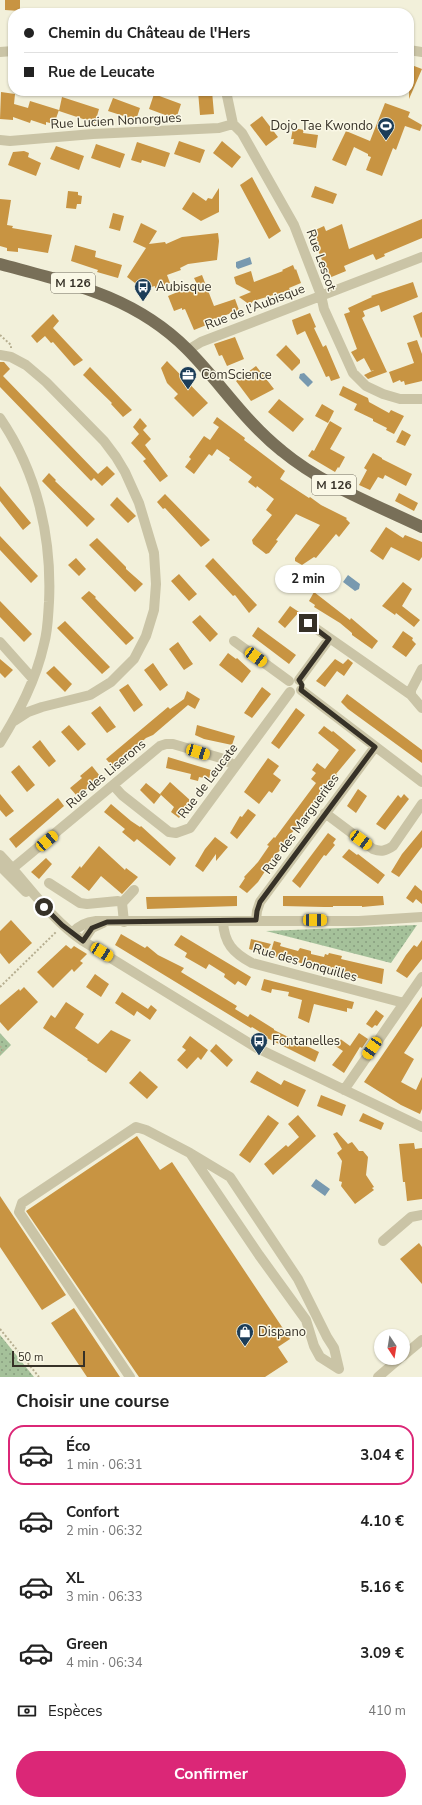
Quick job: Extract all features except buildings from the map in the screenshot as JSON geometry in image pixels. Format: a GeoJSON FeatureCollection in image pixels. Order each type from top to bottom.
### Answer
{"type":"FeatureCollection","features":[{"type":"Feature","properties":{"kind":"main road","name":"M 126"},"geometry":{"type":"LineString","coordinates":[[0,264],[83,286],[116,300],[164,329],[188,350],[260,433],[292,459],[315,476],[422,527]]}},
{"type":"Feature","properties":{"kind":"street","name":"Rue Lescot"},"geometry":{"type":"LineString","coordinates":[[227,96],[233,124],[242,133],[291,220],[321,295],[324,309],[347,361],[358,379],[373,390],[392,398],[410,400],[422,398]]}},
{"type":"Feature","properties":{"kind":"street","name":"Rue Lucien Nonorgues"},"geometry":{"type":"LineString","coordinates":[[0,140],[10,142],[93,134],[219,128],[233,124]]}},
{"type":"Feature","properties":{"kind":"street","name":"Rue de l'Aubisque"},"geometry":{"type":"LineString","coordinates":[[188,350],[202,342],[422,257]]}},
{"type":"Feature","properties":{"kind":"street"},"geometry":{"type":"LineString","coordinates":[[0,355],[11,357],[26,366],[46,382],[104,441],[116,457],[126,472],[139,503],[154,553],[156,584],[154,610],[146,636],[134,659],[111,682],[90,695],[42,707],[28,712],[14,720]]}},
{"type":"Feature","properties":{"kind":"street"},"geometry":{"type":"LineString","coordinates":[[0,418],[24,462],[37,497],[47,538],[50,561],[48,619],[45,643],[29,692],[0,743]]}},
{"type":"Feature","properties":{"kind":"street"},"geometry":{"type":"LineString","coordinates":[[308,623],[398,688],[411,695],[422,708]]}},
{"type":"Feature","properties":{"kind":"street"},"geometry":{"type":"LineString","coordinates":[[296,684],[329,639]]}},
{"type":"Feature","properties":{"kind":"street"},"geometry":{"type":"LineString","coordinates":[[234,641],[296,684],[375,747],[422,782]]}},
{"type":"Feature","properties":{"kind":"street"},"geometry":{"type":"LineString","coordinates":[[0,642],[33,679]]}},
{"type":"Feature","properties":{"kind":"street"},"geometry":{"type":"LineString","coordinates":[[411,695],[411,690],[422,669]]}},
{"type":"Feature","properties":{"kind":"street","name":"Rue de Leucate"},"geometry":{"type":"LineString","coordinates":[[113,785],[122,795],[169,832],[176,833],[190,828],[290,692],[287,687],[296,684]]}},
{"type":"Feature","properties":{"kind":"street"},"geometry":{"type":"LineString","coordinates":[[29,692],[35,704],[42,707]]}},
{"type":"Feature","properties":{"kind":"street","name":"Rue des Liserons"},"geometry":{"type":"LineString","coordinates":[[7,869],[160,746],[173,744],[224,759],[235,766]]}},
{"type":"Feature","properties":{"kind":"street","name":"Rue des Marguerites"},"geometry":{"type":"LineString","coordinates":[[256,920],[260,902],[375,747]]}},
{"type":"Feature","properties":{"kind":"street"},"geometry":{"type":"LineString","coordinates":[[325,813],[373,849],[380,852],[388,850],[393,846],[422,804]]}},
{"type":"Feature","properties":{"kind":"street"},"geometry":{"type":"LineString","coordinates":[[0,855],[7,869],[44,907],[83,941],[257,1048],[422,1127]]}},
{"type":"Feature","properties":{"kind":"street"},"geometry":{"type":"LineString","coordinates":[[49,883],[80,903],[87,904],[118,901],[122,903]]}},
{"type":"Feature","properties":{"kind":"street"},"geometry":{"type":"LineString","coordinates":[[124,922],[122,903],[134,890]]}},
{"type":"Feature","properties":{"kind":"street"},"geometry":{"type":"LineString","coordinates":[[72,933],[79,926],[87,922],[96,921],[359,921],[422,917]]}},
{"type":"Feature","properties":{"kind":"street","name":"Rue des Jonquilles"},"geometry":{"type":"LineString","coordinates":[[223,921],[224,935],[232,949],[241,958],[252,963],[404,1003]]}},
{"type":"Feature","properties":{"kind":"street"},"geometry":{"type":"LineString","coordinates":[[83,941],[92,928],[107,922]]}},
{"type":"Feature","properties":{"kind":"street"},"geometry":{"type":"LineString","coordinates":[[344,1090],[422,977]]}},
{"type":"Feature","properties":{"kind":"street"},"geometry":{"type":"LineString","coordinates":[[130,1377],[19,1212],[22,1203],[136,1127],[146,1130],[190,1153],[230,1177],[298,1279],[327,1338],[334,1348],[342,1373]]}},
{"type":"Feature","properties":{"kind":"street"},"geometry":{"type":"LineString","coordinates":[[190,1153],[259,1255],[306,1320],[314,1346],[320,1357],[342,1373]]}},
{"type":"Feature","properties":{"kind":"street"},"geometry":{"type":"LineString","coordinates":[[383,1241],[411,1217],[422,1215]]}},
{"type":"Feature","properties":{"kind":"street"},"geometry":{"type":"LineString","coordinates":[[410,1350],[422,1340]]}},
{"type":"Feature","properties":{"kind":"street"},"geometry":{"type":"LineString","coordinates":[[378,1377],[392,1365]]}},
{"type":"Feature","properties":{"kind":"path"},"geometry":{"type":"LineString","coordinates":[[0,335],[11,345]]}},
{"type":"Feature","properties":{"kind":"path"},"geometry":{"type":"LineString","coordinates":[[0,987],[54,935],[58,929]]}},
{"type":"Feature","properties":{"kind":"path"},"geometry":{"type":"LineString","coordinates":[[0,1046],[3,1050],[0,1053]]}},
{"type":"Feature","properties":{"kind":"path"},"geometry":{"type":"LineString","coordinates":[[0,1329],[39,1377]]}},
{"type":"Feature","properties":{"kind":"green space"},"geometry":{"type":"Polygon","coordinates":[[[417,925],[391,963],[266,931],[417,925]]]}},
{"type":"Feature","properties":{"kind":"green space"},"geometry":{"type":"Polygon","coordinates":[[[0,1033],[11,1045],[0,1056],[0,1033]]]}},
{"type":"Feature","properties":{"kind":"green space"},"geometry":{"type":"Polygon","coordinates":[[[0,1335],[34,1377],[0,1377],[0,1335]]]}},
{"type":"Feature","properties":{"kind":"water"},"geometry":{"type":"Polygon","coordinates":[[[250,257],[252,264],[238,269],[236,267],[236,262],[250,257]]]}},
{"type":"Feature","properties":{"kind":"water"},"geometry":{"type":"Polygon","coordinates":[[[304,373],[313,382],[308,387],[299,378],[300,374],[304,373]]]}},
{"type":"Feature","properties":{"kind":"water"},"geometry":{"type":"Polygon","coordinates":[[[292,565],[298,572],[287,581],[282,575],[292,565]]]}},
{"type":"Feature","properties":{"kind":"water"},"geometry":{"type":"Polygon","coordinates":[[[348,575],[360,584],[359,589],[355,591],[343,582],[348,575]]]}},
{"type":"Feature","properties":{"kind":"water"},"geometry":{"type":"Polygon","coordinates":[[[316,1179],[330,1189],[325,1196],[311,1186],[316,1179]]]}},
{"type":"Feature","properties":{"kind":"place","name":"Dojo Tae Kwondo"},"geometry":{"type":"Point","coordinates":[386,141]}},
{"type":"Feature","properties":{"kind":"place","name":"Aubisque"},"geometry":{"type":"Point","coordinates":[143,302]}},
{"type":"Feature","properties":{"kind":"place","name":"ComScience"},"geometry":{"type":"Point","coordinates":[188,390]}},
{"type":"Feature","properties":{"kind":"place","name":"Fontanelles"},"geometry":{"type":"Point","coordinates":[259,1056]}},
{"type":"Feature","properties":{"kind":"place","name":"Dispano"},"geometry":{"type":"Point","coordinates":[245,1347]}},
{"type":"Feature","properties":{"kind":"route"},"geometry":{"type":"LineString","coordinates":[[44,907],[62,925],[83,941],[92,928],[107,922],[256,920],[260,902],[375,747],[301,690],[302,685],[299,680],[329,639],[308,623]]}}]}
